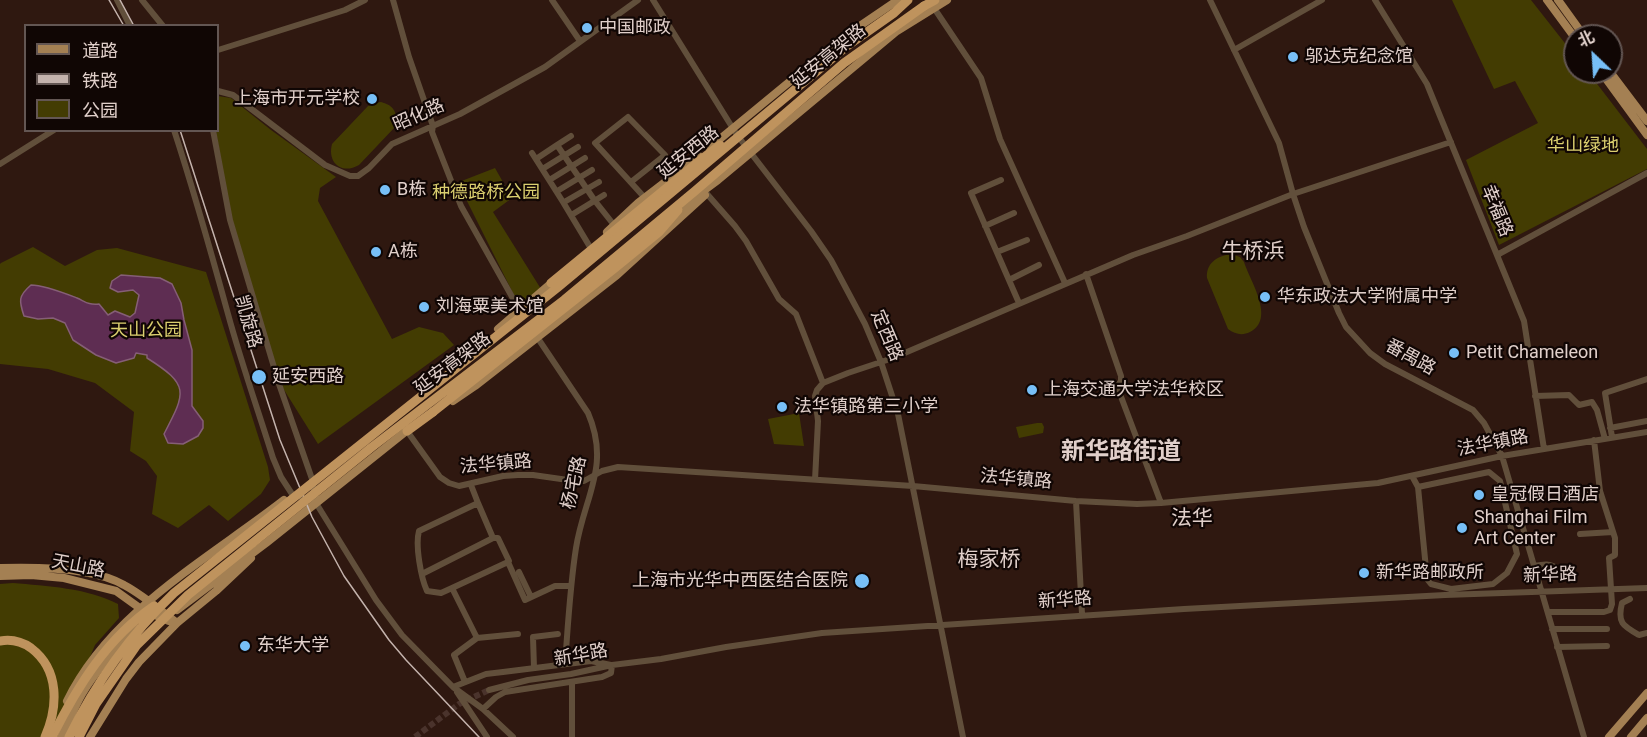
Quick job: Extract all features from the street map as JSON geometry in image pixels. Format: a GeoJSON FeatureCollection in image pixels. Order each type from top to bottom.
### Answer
{"type":"FeatureCollection","features":[{"type":"Feature","properties":{"kind":"highway","name":"延安高架路"},"geometry":{"type":"LineString","coordinates":[[69,737],[83,710],[120,654],[154,612],[174,593],[557,288],[847,46],[911,0]]}},
{"type":"Feature","properties":{"kind":"highway","name":"延安高架路"},"geometry":{"type":"LineString","coordinates":[[81,732],[96,704],[137,645],[188,595],[372,447],[564,300],[844,63],[934,4]]}},
{"type":"Feature","properties":{"kind":"highway"},"geometry":{"type":"LineString","coordinates":[[551,283],[617,225],[742,128],[776,107]]}},
{"type":"Feature","properties":{"kind":"highway"},"geometry":{"type":"LineString","coordinates":[[407,431],[659,232],[695,191]]}},
{"type":"Feature","properties":{"kind":"highway"},"geometry":{"type":"LineString","coordinates":[[49,737],[107,648],[139,616],[174,593]]}},
{"type":"Feature","properties":{"kind":"highway"},"geometry":{"type":"LineString","coordinates":[[0,641],[17,641],[26,644],[47,665],[52,676],[55,694],[49,737]]}},
{"type":"Feature","properties":{"kind":"main road"},"geometry":{"type":"LineString","coordinates":[[551,283],[645,198],[735,132],[845,36],[898,0]]}},
{"type":"Feature","properties":{"kind":"main road","name":"延安西路"},"geometry":{"type":"LineString","coordinates":[[49,737],[85,668],[115,632],[149,602],[370,435],[735,132],[911,0]]}},
{"type":"Feature","properties":{"kind":"main road","name":"延安西路"},"geometry":{"type":"LineString","coordinates":[[81,732],[109,681],[127,656],[167,618],[407,431],[530,326],[605,265],[718,180],[897,31],[934,4],[947,0]]}},
{"type":"Feature","properties":{"kind":"main road"},"geometry":{"type":"LineString","coordinates":[[1547,0],[1565,24]]}},
{"type":"Feature","properties":{"kind":"main road"},"geometry":{"type":"LineString","coordinates":[[1558,0],[1575,24]]}},
{"type":"Feature","properties":{"kind":"main road"},"geometry":{"type":"LineString","coordinates":[[807,67],[835,58]]}},
{"type":"Feature","properties":{"kind":"main road"},"geometry":{"type":"LineString","coordinates":[[1610,84],[1647,135]]}},
{"type":"Feature","properties":{"kind":"main road"},"geometry":{"type":"LineString","coordinates":[[1619,84],[1647,121]]}},
{"type":"Feature","properties":{"kind":"main road","name":"延安西路"},"geometry":{"type":"LineString","coordinates":[[407,431],[475,386],[617,275],[707,194],[718,180]]}},
{"type":"Feature","properties":{"kind":"main road"},"geometry":{"type":"LineString","coordinates":[[370,435],[382,451]]}},
{"type":"Feature","properties":{"kind":"main road","name":"延安西路"},"geometry":{"type":"LineString","coordinates":[[61,737],[82,695],[97,672],[122,642],[154,611],[248,533],[265,515]]}},
{"type":"Feature","properties":{"kind":"main road","name":"延安西路"},"geometry":{"type":"LineString","coordinates":[[90,737],[139,662],[177,623],[237,572],[266,543]]}},
{"type":"Feature","properties":{"kind":"main road"},"geometry":{"type":"LineString","coordinates":[[0,568],[38,567],[95,574],[122,583],[149,602],[154,611]]}},
{"type":"Feature","properties":{"kind":"main road","name":"天山路"},"geometry":{"type":"LineString","coordinates":[[0,576],[31,575],[72,580],[116,591],[141,609],[154,611],[177,623]]}},
{"type":"Feature","properties":{"kind":"main road"},"geometry":{"type":"LineString","coordinates":[[1609,737],[1647,693]]}},
{"type":"Feature","properties":{"kind":"main road","name":"延安西路"},"geometry":{"type":"LineString","coordinates":[[63,709],[82,695]]}},
{"type":"Feature","properties":{"kind":"main road"},"geometry":{"type":"LineString","coordinates":[[81,732],[104,715]]}},
{"type":"Feature","properties":{"kind":"main road"},"geometry":{"type":"LineString","coordinates":[[1631,737],[1647,718]]}},
{"type":"Feature","properties":{"kind":"street"},"geometry":{"type":"LineString","coordinates":[[117,0],[129,24]]}},
{"type":"Feature","properties":{"kind":"street"},"geometry":{"type":"LineString","coordinates":[[142,0],[161,24]]}},
{"type":"Feature","properties":{"kind":"street"},"geometry":{"type":"LineString","coordinates":[[219,50],[345,10],[365,0]]}},
{"type":"Feature","properties":{"kind":"street"},"geometry":{"type":"LineString","coordinates":[[393,0],[409,57],[433,126],[432,132],[461,206],[520,311]]}},
{"type":"Feature","properties":{"kind":"street"},"geometry":{"type":"LineString","coordinates":[[552,0],[580,41]]}},
{"type":"Feature","properties":{"kind":"street","name":"昭化路"},"geometry":{"type":"LineString","coordinates":[[219,91],[233,95],[325,165],[350,176],[358,176],[392,144],[460,114],[545,67],[638,0]]}},
{"type":"Feature","properties":{"kind":"street","name":"定西路"},"geometry":{"type":"LineString","coordinates":[[653,0],[735,132],[831,260],[852,297],[882,362],[898,414],[963,737]]}},
{"type":"Feature","properties":{"kind":"street","name":"番禺路"},"geometry":{"type":"LineString","coordinates":[[1210,0],[1279,143],[1293,194],[1313,249],[1347,327],[1370,353],[1385,364],[1473,410],[1484,423],[1502,456],[1584,737]]}},
{"type":"Feature","properties":{"kind":"street"},"geometry":{"type":"LineString","coordinates":[[1234,50],[1322,0]]}},
{"type":"Feature","properties":{"kind":"street","name":"幸福路"},"geometry":{"type":"LineString","coordinates":[[1375,0],[1427,84],[1524,321],[1544,448]]}},
{"type":"Feature","properties":{"kind":"street"},"geometry":{"type":"LineString","coordinates":[[934,4],[981,78],[1000,139],[1065,283]]}},
{"type":"Feature","properties":{"kind":"street"},"geometry":{"type":"LineString","coordinates":[[631,182],[665,155],[630,116],[595,143],[645,198]]}},
{"type":"Feature","properties":{"kind":"street"},"geometry":{"type":"LineString","coordinates":[[0,164],[51,132]]}},
{"type":"Feature","properties":{"kind":"street","name":"凯旋路"},"geometry":{"type":"LineString","coordinates":[[175,132],[273,458],[292,494]]}},
{"type":"Feature","properties":{"kind":"street","name":"凯旋路"},"geometry":{"type":"LineString","coordinates":[[213,132],[230,220],[279,384],[312,479],[316,503],[376,600],[402,635],[453,687],[483,709],[513,737]]}},
{"type":"Feature","properties":{"kind":"street"},"geometry":{"type":"LineString","coordinates":[[572,136],[535,155],[590,248]]}},
{"type":"Feature","properties":{"kind":"street"},"geometry":{"type":"LineString","coordinates":[[815,480],[818,421],[815,396],[824,383],[882,362],[1086,274],[1293,194],[1451,142]]}},
{"type":"Feature","properties":{"kind":"street"},"geometry":{"type":"LineString","coordinates":[[557,145],[595,200],[617,225]]}},
{"type":"Feature","properties":{"kind":"street"},"geometry":{"type":"LineString","coordinates":[[544,168],[578,147]]}},
{"type":"Feature","properties":{"kind":"street"},"geometry":{"type":"LineString","coordinates":[[551,179],[585,158]]}},
{"type":"Feature","properties":{"kind":"street"},"geometry":{"type":"LineString","coordinates":[[560,190],[592,170]]}},
{"type":"Feature","properties":{"kind":"street"},"geometry":{"type":"LineString","coordinates":[[1497,255],[1647,172]]}},
{"type":"Feature","properties":{"kind":"street"},"geometry":{"type":"LineString","coordinates":[[1001,180],[971,194],[1019,303]]}},
{"type":"Feature","properties":{"kind":"street"},"geometry":{"type":"LineString","coordinates":[[566,201],[599,182]]}},
{"type":"Feature","properties":{"kind":"street"},"geometry":{"type":"LineString","coordinates":[[707,194],[741,234],[779,298],[796,314],[824,383]]}},
{"type":"Feature","properties":{"kind":"street"},"geometry":{"type":"LineString","coordinates":[[573,214],[604,195]]}},
{"type":"Feature","properties":{"kind":"street"},"geometry":{"type":"LineString","coordinates":[[985,225],[1014,213]]}},
{"type":"Feature","properties":{"kind":"street"},"geometry":{"type":"LineString","coordinates":[[997,252],[1027,240]]}},
{"type":"Feature","properties":{"kind":"street"},"geometry":{"type":"LineString","coordinates":[[1009,280],[1039,265]]}},
{"type":"Feature","properties":{"kind":"street"},"geometry":{"type":"LineString","coordinates":[[1086,274],[1121,376],[1121,381],[1117,386],[1161,503]]}},
{"type":"Feature","properties":{"kind":"street","name":"杨宅路"},"geometry":{"type":"LineString","coordinates":[[530,326],[588,413],[598,445],[596,474],[580,528],[571,586],[565,664]]}},
{"type":"Feature","properties":{"kind":"street"},"geometry":{"type":"LineString","coordinates":[[1608,438],[1610,428],[1605,393],[1647,379]]}},
{"type":"Feature","properties":{"kind":"street"},"geometry":{"type":"LineString","coordinates":[[1535,396],[1569,395],[1580,405],[1592,402],[1608,438]]}},
{"type":"Feature","properties":{"kind":"street"},"geometry":{"type":"LineString","coordinates":[[1610,428],[1643,422],[1644,432]]}},
{"type":"Feature","properties":{"kind":"street","name":"法华镇路"},"geometry":{"type":"LineString","coordinates":[[407,431],[440,477],[459,486],[518,475],[584,481],[609,468],[618,467],[913,486],[1077,501],[1137,504],[1378,483],[1502,456],[1644,432]]}},
{"type":"Feature","properties":{"kind":"street"},"geometry":{"type":"LineString","coordinates":[[1548,612],[1604,612],[1610,610],[1612,604],[1609,558],[1616,555],[1613,532],[1601,494],[1594,440]]}},
{"type":"Feature","properties":{"kind":"street"},"geometry":{"type":"LineString","coordinates":[[1470,463],[1473,476]]}},
{"type":"Feature","properties":{"kind":"street"},"geometry":{"type":"LineString","coordinates":[[1412,476],[1418,487],[1427,579],[1431,585],[1452,592],[1493,584],[1507,573],[1516,554],[1500,481],[1489,472],[1418,487]]}},
{"type":"Feature","properties":{"kind":"street"},"geometry":{"type":"LineString","coordinates":[[471,485],[494,538],[498,538],[510,561],[508,562],[525,600],[555,586],[571,586]]}},
{"type":"Feature","properties":{"kind":"street"},"geometry":{"type":"LineString","coordinates":[[1502,490],[1511,488]]}},
{"type":"Feature","properties":{"kind":"street"},"geometry":{"type":"LineString","coordinates":[[292,494],[316,503]]}},
{"type":"Feature","properties":{"kind":"street"},"geometry":{"type":"LineString","coordinates":[[1570,496],[1601,494]]}},
{"type":"Feature","properties":{"kind":"street"},"geometry":{"type":"LineString","coordinates":[[1077,501],[1082,614]]}},
{"type":"Feature","properties":{"kind":"street"},"geometry":{"type":"LineString","coordinates":[[478,503],[419,531],[422,581],[427,591],[441,593],[508,562]]}},
{"type":"Feature","properties":{"kind":"street"},"geometry":{"type":"LineString","coordinates":[[1510,520],[1520,518]]}},
{"type":"Feature","properties":{"kind":"street"},"geometry":{"type":"LineString","coordinates":[[1580,534],[1613,532]]}},
{"type":"Feature","properties":{"kind":"street"},"geometry":{"type":"LineString","coordinates":[[422,574],[494,538]]}},
{"type":"Feature","properties":{"kind":"street"},"geometry":{"type":"LineString","coordinates":[[1516,555],[1530,553]]}},
{"type":"Feature","properties":{"kind":"street"},"geometry":{"type":"LineString","coordinates":[[1534,566],[1553,565],[1558,569]]}},
{"type":"Feature","properties":{"kind":"street"},"geometry":{"type":"LineString","coordinates":[[519,572],[531,597]]}},
{"type":"Feature","properties":{"kind":"street"},"geometry":{"type":"LineString","coordinates":[[452,588],[477,638]]}},
{"type":"Feature","properties":{"kind":"street"},"geometry":{"type":"LineString","coordinates":[[1630,588],[1630,602],[1622,603],[1619,614],[1625,628],[1639,635],[1647,633]]}},
{"type":"Feature","properties":{"kind":"street","name":"新华路"},"geometry":{"type":"LineString","coordinates":[[489,690],[528,680],[612,665],[661,660],[726,647],[822,633],[1082,614],[1452,592],[1647,588]]}},
{"type":"Feature","properties":{"kind":"street"},"geometry":{"type":"LineString","coordinates":[[1552,629],[1607,628]]}},
{"type":"Feature","properties":{"kind":"street"},"geometry":{"type":"LineString","coordinates":[[465,682],[454,655],[477,638],[518,634]]}},
{"type":"Feature","properties":{"kind":"street"},"geometry":{"type":"LineString","coordinates":[[534,668],[533,637],[558,634]]}},
{"type":"Feature","properties":{"kind":"street"},"geometry":{"type":"LineString","coordinates":[[1557,647],[1607,645]]}},
{"type":"Feature","properties":{"kind":"street"},"geometry":{"type":"LineString","coordinates":[[483,709],[496,697],[506,692],[572,683],[608,675],[611,673],[612,665],[596,661],[486,674],[453,687],[487,737]]}},
{"type":"Feature","properties":{"kind":"street"},"geometry":{"type":"LineString","coordinates":[[572,683],[572,737]]}},
{"type":"Feature","properties":{"kind":"green space","name":"华山绿地"},"geometry":{"type":"Polygon","coordinates":[[[1452,0],[1531,0],[1563,41],[1563,84],[1597,84],[1647,149],[1647,169],[1499,245],[1466,160],[1538,123],[1515,81],[1494,89],[1452,0]]]}},
{"type":"Feature","properties":{"kind":"green space"},"geometry":{"type":"Polygon","coordinates":[[[219,96],[231,98],[336,177],[320,188],[318,201],[392,339],[419,327],[443,333],[454,345],[318,444],[281,385],[231,220],[216,132],[219,132],[219,96]]]}},
{"type":"Feature","properties":{"kind":"green space"},"geometry":{"type":"Polygon","coordinates":[[[381,102],[389,105],[394,111],[395,127],[359,165],[347,169],[337,165],[332,157],[332,144],[368,106],[381,102]]]}},
{"type":"Feature","properties":{"kind":"green space","name":"种德路桥公园"},"geometry":{"type":"Polygon","coordinates":[[[495,168],[512,198],[493,212],[541,289],[520,307],[459,182],[495,168]]]}},
{"type":"Feature","properties":{"kind":"green space","name":"天山公园"},"geometry":{"type":"Polygon","coordinates":[[[33,247],[65,266],[97,250],[117,248],[206,272],[268,467],[270,480],[261,494],[228,521],[209,505],[178,528],[152,514],[157,476],[146,461],[130,451],[134,412],[95,383],[48,369],[0,364],[0,264],[33,247]]]}},
{"type":"Feature","properties":{"kind":"green space"},"geometry":{"type":"Polygon","coordinates":[[[1231,254],[1240,257],[1244,262],[1261,309],[1261,318],[1257,326],[1244,334],[1228,329],[1207,278],[1208,268],[1213,261],[1231,254]]]}},
{"type":"Feature","properties":{"kind":"green space"},"geometry":{"type":"Polygon","coordinates":[[[799,413],[804,446],[774,444],[768,419],[799,413]]]}},
{"type":"Feature","properties":{"kind":"green space"},"geometry":{"type":"Polygon","coordinates":[[[1042,423],[1043,433],[1019,438],[1016,427],[1042,423]]]}},
{"type":"Feature","properties":{"kind":"green space"},"geometry":{"type":"Polygon","coordinates":[[[13,583],[80,591],[118,604],[119,618],[95,645],[66,715],[49,737],[0,737],[0,584],[13,583]]]}},
{"type":"Feature","properties":{"kind":"shaded area"},"geometry":{"type":"Polygon","coordinates":[[[121,275],[160,278],[172,284],[181,303],[192,350],[192,406],[203,421],[203,428],[198,436],[183,444],[168,443],[164,434],[177,408],[180,390],[171,375],[147,358],[147,355],[136,353],[134,358],[116,363],[96,355],[73,340],[65,323],[53,318],[38,319],[24,316],[21,299],[31,285],[42,286],[90,304],[99,304],[108,315],[115,311],[130,317],[135,313],[139,295],[133,290],[118,292],[110,288],[112,281],[121,275]]]}},
{"type":"Feature","properties":{"kind":"tunnel"},"geometry":{"type":"LineString","coordinates":[[415,737],[459,704],[489,690]]}},
{"type":"Feature","properties":{"kind":"railway"},"geometry":{"type":"LineString","coordinates":[[109,0],[123,24]]}},
{"type":"Feature","properties":{"kind":"railway"},"geometry":{"type":"LineString","coordinates":[[120,0],[133,24]]}},
{"type":"Feature","properties":{"kind":"railway"},"geometry":{"type":"LineString","coordinates":[[181,132],[280,440],[312,517],[344,576],[389,640],[479,737]]}},
{"type":"Feature","properties":{"kind":"place","name":"中国邮政"},"geometry":{"type":"Point","coordinates":[587,28]}},
{"type":"Feature","properties":{"kind":"place","name":"邬达克纪念馆"},"geometry":{"type":"Point","coordinates":[1293,57]}},
{"type":"Feature","properties":{"kind":"place","name":"上海市开元学校"},"geometry":{"type":"Point","coordinates":[372,99]}},
{"type":"Feature","properties":{"kind":"place","name":"B栋"},"geometry":{"type":"Point","coordinates":[385,190]}},
{"type":"Feature","properties":{"kind":"place","name":"A栋"},"geometry":{"type":"Point","coordinates":[376,252]}},
{"type":"Feature","properties":{"kind":"place","name":"华东政法大学附属中学"},"geometry":{"type":"Point","coordinates":[1265,297]}},
{"type":"Feature","properties":{"kind":"place","name":"刘海粟美术馆"},"geometry":{"type":"Point","coordinates":[424,307]}},
{"type":"Feature","properties":{"kind":"place","name":"Petit Chameleon"},"geometry":{"type":"Point","coordinates":[1454,353]}},
{"type":"Feature","properties":{"kind":"place","name":"延安西路"},"geometry":{"type":"Point","coordinates":[259,377]}},
{"type":"Feature","properties":{"kind":"place","name":"上海交通大学法华校区"},"geometry":{"type":"Point","coordinates":[1032,390]}},
{"type":"Feature","properties":{"kind":"place","name":"法华镇路第三小学"},"geometry":{"type":"Point","coordinates":[782,407]}},
{"type":"Feature","properties":{"kind":"place","name":"皇冠假日酒店"},"geometry":{"type":"Point","coordinates":[1479,495]}},
{"type":"Feature","properties":{"kind":"place","name":"Shanghai Film Art Center"},"geometry":{"type":"Point","coordinates":[1462,528]}},
{"type":"Feature","properties":{"kind":"place","name":"新华路邮政所"},"geometry":{"type":"Point","coordinates":[1364,573]}},
{"type":"Feature","properties":{"kind":"place","name":"上海市光华中西医结合医院"},"geometry":{"type":"Point","coordinates":[862,581]}},
{"type":"Feature","properties":{"kind":"place","name":"东华大学"},"geometry":{"type":"Point","coordinates":[245,646]}},
{"type":"Feature","properties":{"kind":"district","name":"牛桥浜"},"geometry":{"type":"Point","coordinates":[1253,253]}},
{"type":"Feature","properties":{"kind":"district","name":"新华路街道"},"geometry":{"type":"Point","coordinates":[1121,453]}},
{"type":"Feature","properties":{"kind":"district","name":"法华"},"geometry":{"type":"Point","coordinates":[1192,520]}},
{"type":"Feature","properties":{"kind":"district","name":"梅家桥"},"geometry":{"type":"Point","coordinates":[989,561]}}]}
